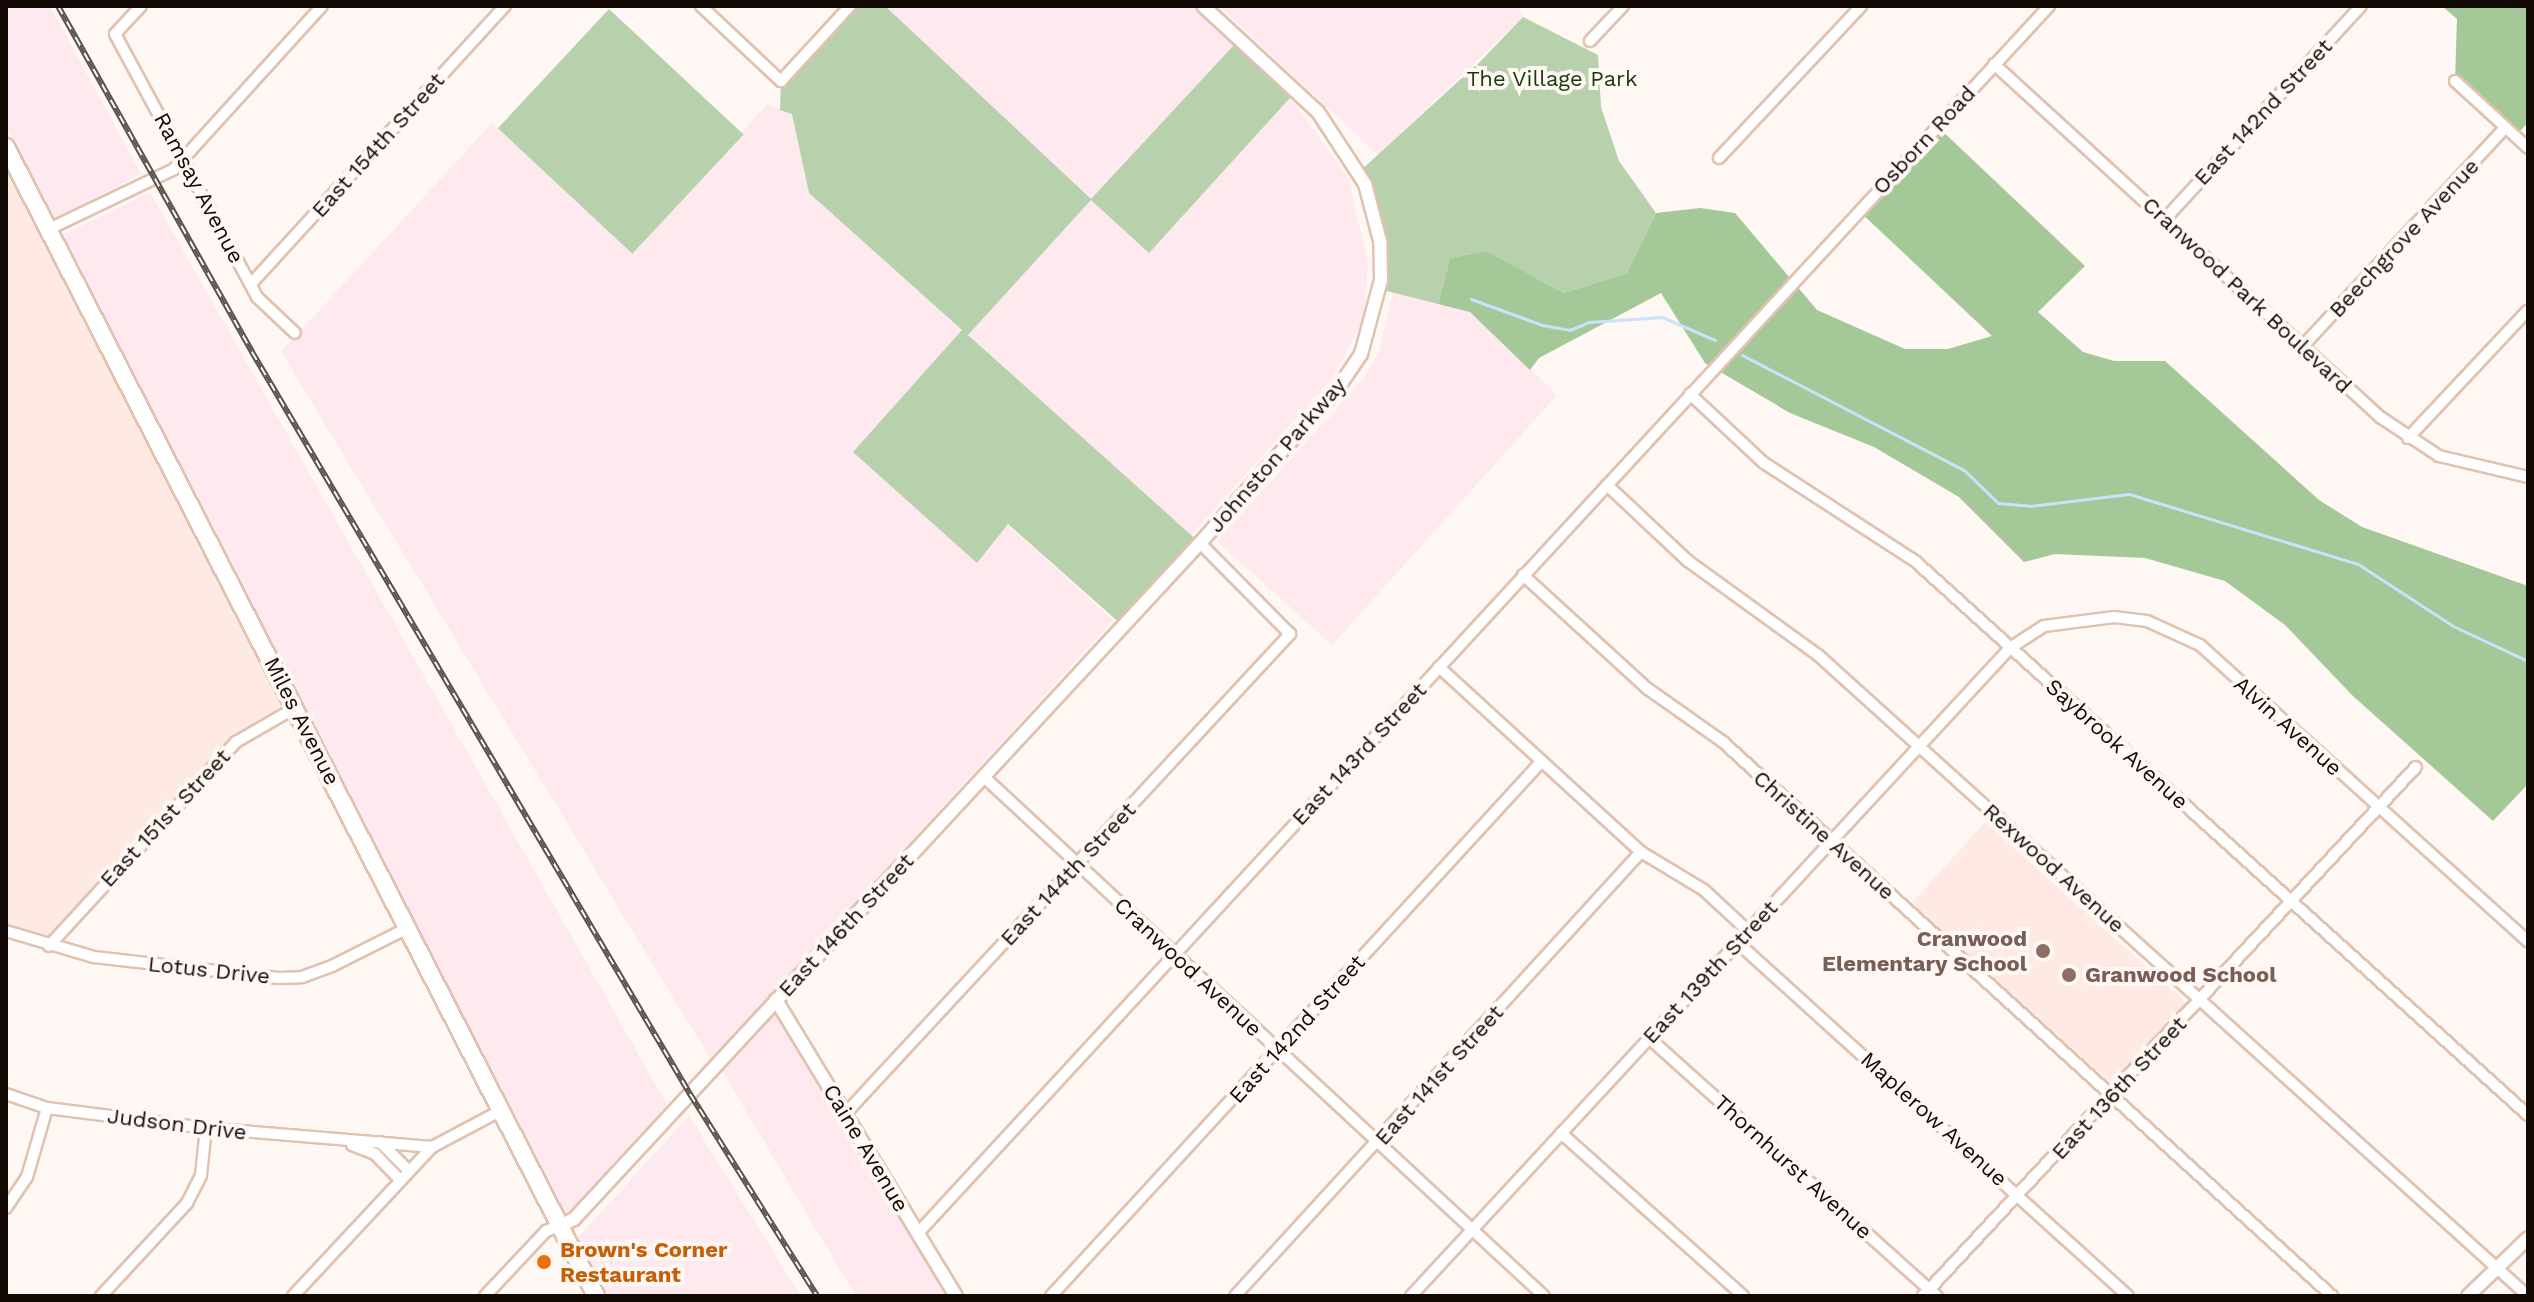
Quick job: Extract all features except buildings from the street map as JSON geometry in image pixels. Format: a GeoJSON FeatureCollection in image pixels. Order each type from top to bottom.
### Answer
{"type":"FeatureCollection","features":[{"type":"Feature","properties":{"kind":"main road","name":"Miles Avenue"},"geometry":{"type":"LineString","coordinates":[[6,147],[596,1296]]}},
{"type":"Feature","properties":{"kind":"street","name":"Ramsay Avenue"},"geometry":{"type":"LineString","coordinates":[[141,6],[115,34],[257,297],[295,333]]}},
{"type":"Feature","properties":{"kind":"street"},"geometry":{"type":"LineString","coordinates":[[49,229],[174,169],[322,6]]}},
{"type":"Feature","properties":{"kind":"street","name":"East 154th Street"},"geometry":{"type":"LineString","coordinates":[[251,284],[505,6]]}},
{"type":"Feature","properties":{"kind":"street"},"geometry":{"type":"LineString","coordinates":[[701,6],[781,81],[850,6]]}},
{"type":"Feature","properties":{"kind":"street","name":"Johnston Parkway"},"geometry":{"type":"LineString","coordinates":[[1200,543],[1338,388],[1361,354],[1381,280],[1373,207],[1347,150],[1318,112],[1203,6]]}},
{"type":"Feature","properties":{"kind":"street"},"geometry":{"type":"LineString","coordinates":[[1590,41],[1623,6]]}},
{"type":"Feature","properties":{"kind":"street"},"geometry":{"type":"LineString","coordinates":[[1719,158],[1861,6]]}},
{"type":"Feature","properties":{"kind":"street","name":"Osborn Road"},"geometry":{"type":"LineString","coordinates":[[1800,274],[2049,6]]}},
{"type":"Feature","properties":{"kind":"street","name":"East 142nd Street"},"geometry":{"type":"LineString","coordinates":[[2165,219],[2361,6]]}},
{"type":"Feature","properties":{"kind":"street","name":"Cranwood Park Boulevard"},"geometry":{"type":"LineString","coordinates":[[1994,64],[2302,347],[2408,438],[2439,456],[2528,477]]}},
{"type":"Feature","properties":{"kind":"street"},"geometry":{"type":"LineString","coordinates":[[2455,81],[2528,148]]}},
{"type":"Feature","properties":{"kind":"street","name":"Beechgrove Avenue"},"geometry":{"type":"LineString","coordinates":[[2302,347],[2505,128]]}},
{"type":"Feature","properties":{"kind":"street","name":"East 143rd Street"},"geometry":{"type":"LineString","coordinates":[[918,1233],[1800,274]]}},
{"type":"Feature","properties":{"kind":"street"},"geometry":{"type":"LineString","coordinates":[[2408,438],[2528,310]]}},
{"type":"Feature","properties":{"kind":"street","name":"Saybrook Avenue"},"geometry":{"type":"LineString","coordinates":[[1690,394],[1764,463],[1915,561],[2528,1115]]}},
{"type":"Feature","properties":{"kind":"street","name":"Rexwood Avenue"},"geometry":{"type":"LineString","coordinates":[[1607,485],[1688,561],[1818,655],[2528,1296]]}},
{"type":"Feature","properties":{"kind":"street","name":"East 144th Street"},"geometry":{"type":"LineString","coordinates":[[845,1114],[1290,634],[1200,543]]}},
{"type":"Feature","properties":{"kind":"street","name":"East 146th Street"},"geometry":{"type":"LineString","coordinates":[[485,1296],[546,1231],[574,1219],[1200,543]]}},
{"type":"Feature","properties":{"kind":"street","name":"Christine Avenue"},"geometry":{"type":"LineString","coordinates":[[1523,575],[1648,689],[1723,742],[2114,1094],[2332,1296]]}},
{"type":"Feature","properties":{"kind":"street","name":"Alvin Avenue"},"geometry":{"type":"LineString","coordinates":[[2010,648],[2044,626],[2081,618],[2136,620],[2200,645],[2528,941]]}},
{"type":"Feature","properties":{"kind":"street","name":"East 139th Street"},"geometry":{"type":"LineString","coordinates":[[1411,1296],[2010,648]]}},
{"type":"Feature","properties":{"kind":"street"},"geometry":{"type":"LineString","coordinates":[[1439,667],[1641,852],[1704,890],[1748,931]]}},
{"type":"Feature","properties":{"kind":"street","name":"East 151st Street"},"geometry":{"type":"LineString","coordinates":[[49,946],[236,742],[295,708]]}},
{"type":"Feature","properties":{"kind":"street","name":"East 142nd Street"},"geometry":{"type":"LineString","coordinates":[[1051,1296],[1542,761]]}},
{"type":"Feature","properties":{"kind":"street","name":"East 136th Street"},"geometry":{"type":"LineString","coordinates":[[1930,1294],[2416,767]]}},
{"type":"Feature","properties":{"kind":"street","name":"Cranwood Avenue"},"geometry":{"type":"LineString","coordinates":[[983,776],[1544,1296]]}},
{"type":"Feature","properties":{"kind":"street","name":"East 141st Street"},"geometry":{"type":"LineString","coordinates":[[1235,1296],[1641,852]]}},
{"type":"Feature","properties":{"kind":"street","name":"Lotus Drive"},"geometry":{"type":"LineString","coordinates":[[6,931],[49,946],[109,959],[302,977],[406,929]]}},
{"type":"Feature","properties":{"kind":"street","name":"Maplerow Avenue"},"geometry":{"type":"LineString","coordinates":[[1738,943],[2128,1296]]}},
{"type":"Feature","properties":{"kind":"street","name":"Caine Avenue"},"geometry":{"type":"LineString","coordinates":[[776,1000],[956,1296]]}},
{"type":"Feature","properties":{"kind":"street","name":"Thornhurst Avenue"},"geometry":{"type":"LineString","coordinates":[[1649,1038],[1930,1294]]}},
{"type":"Feature","properties":{"kind":"street","name":"Judson Drive"},"geometry":{"type":"LineString","coordinates":[[6,1094],[47,1108],[206,1128],[350,1144],[380,1142],[432,1147]]}},
{"type":"Feature","properties":{"kind":"street"},"geometry":{"type":"LineString","coordinates":[[6,1208],[27,1177],[47,1108]]}},
{"type":"Feature","properties":{"kind":"street"},"geometry":{"type":"LineString","coordinates":[[293,1296],[432,1147],[500,1111]]}},
{"type":"Feature","properties":{"kind":"street"},"geometry":{"type":"LineString","coordinates":[[101,1296],[187,1203],[201,1175],[206,1128]]}},
{"type":"Feature","properties":{"kind":"street"},"geometry":{"type":"LineString","coordinates":[[1561,1133],[1743,1296]]}},
{"type":"Feature","properties":{"kind":"street"},"geometry":{"type":"LineString","coordinates":[[380,1142],[409,1171]]}},
{"type":"Feature","properties":{"kind":"street","name":"Judson Drive"},"geometry":{"type":"LineString","coordinates":[[350,1144],[375,1154],[400,1180]]}},
{"type":"Feature","properties":{"kind":"street"},"geometry":{"type":"LineString","coordinates":[[2468,1296],[2528,1238]]}},
{"type":"Feature","properties":{"kind":"shaded area"},"geometry":{"type":"Polygon","coordinates":[[[6,6],[50,6],[141,174],[54,219],[6,126],[6,6]]]}},
{"type":"Feature","properties":{"kind":"shaded area"},"geometry":{"type":"Polygon","coordinates":[[[884,6],[1191,6],[1234,45],[1091,199],[1149,252],[1290,98],[1349,179],[1368,263],[1364,318],[1332,379],[1190,536],[968,334],[884,6]]]}},
{"type":"Feature","properties":{"kind":"shaded area"},"geometry":{"type":"Polygon","coordinates":[[[1219,6],[1517,6],[1523,17],[1378,155],[1219,6]]]}},
{"type":"Feature","properties":{"kind":"shaded area"},"geometry":{"type":"Polygon","coordinates":[[[767,104],[792,114],[809,193],[962,330],[854,452],[977,562],[1007,524],[1113,620],[711,1060],[281,352],[492,123],[634,253],[767,104]]]}},
{"type":"Feature","properties":{"kind":"shaded area"},"geometry":{"type":"Polygon","coordinates":[[[6,148],[295,708],[236,742],[49,946],[6,931],[6,148]]]}},
{"type":"Feature","properties":{"kind":"shaded area"},"geometry":{"type":"Polygon","coordinates":[[[150,192],[667,1105],[566,1215],[59,237],[150,192]]]}},
{"type":"Feature","properties":{"kind":"shaded area"},"geometry":{"type":"Polygon","coordinates":[[[1393,293],[1470,312],[1557,395],[1332,645],[1217,541],[1363,379],[1379,351],[1393,293]]]}},
{"type":"Feature","properties":{"kind":"shaded area"},"geometry":{"type":"Polygon","coordinates":[[[1985,822],[2187,1004],[2114,1086],[1911,904],[1985,822]]]}},
{"type":"Feature","properties":{"kind":"shaded area"},"geometry":{"type":"Polygon","coordinates":[[[776,1000],[956,1296],[856,1296],[718,1064],[776,1000]]]}},
{"type":"Feature","properties":{"kind":"shaded area"},"geometry":{"type":"Polygon","coordinates":[[[689,1116],[801,1296],[606,1296],[576,1240],[689,1116]]]}},
{"type":"Feature","properties":{"kind":"green space"},"geometry":{"type":"Polygon","coordinates":[[[850,6],[885,6],[1091,199],[1234,45],[1290,98],[1149,253],[1091,200],[968,335],[1200,543],[1123,626],[1008,524],[977,563],[853,452],[962,330],[809,193],[792,114],[780,110],[781,81],[850,6]]]}},
{"type":"Feature","properties":{"kind":"green space"},"geometry":{"type":"Polygon","coordinates":[[[2442,6],[2528,6],[2528,122],[2515,137],[2455,81],[2457,19],[2442,6]]]}},
{"type":"Feature","properties":{"kind":"green space"},"geometry":{"type":"Polygon","coordinates":[[[609,9],[744,134],[632,254],[498,128],[609,9]]]}},
{"type":"Feature","properties":{"kind":"green space","name":"The Village Park"},"geometry":{"type":"Polygon","coordinates":[[[1523,17],[1598,55],[1601,107],[1619,161],[1656,213],[1627,273],[1564,293],[1487,251],[1450,258],[1438,304],[1379,289],[1380,241],[1359,172],[1475,66],[1502,89],[1477,65],[1523,17]]]}},
{"type":"Feature","properties":{"kind":"green space"},"geometry":{"type":"Polygon","coordinates":[[[1937,126],[2085,266],[2038,312],[2083,352],[2114,361],[2165,361],[2319,500],[2362,527],[2528,586],[2528,784],[2493,821],[2353,696],[2285,625],[2225,581],[2145,558],[2055,554],[2024,562],[1959,497],[1874,447],[1790,413],[1705,363],[1661,293],[1539,358],[1530,370],[1470,312],[1438,304],[1450,258],[1487,251],[1564,293],[1627,273],[1656,213],[1700,208],[1735,213],[1817,310],[1905,349],[1948,349],[1992,336],[1859,211],[1937,126]]]}},
{"type":"Feature","properties":{"kind":"waterway"},"geometry":{"type":"LineString","coordinates":[[1471,299],[1542,325],[1570,330],[1589,322],[1662,317],[1715,340]]}},
{"type":"Feature","properties":{"kind":"waterway"},"geometry":{"type":"LineString","coordinates":[[1742,355],[1964,470],[1998,503],[2030,506],[2129,494],[2358,564],[2453,626],[2528,661]]}},
{"type":"Feature","properties":{"kind":"railway"},"geometry":{"type":"LineString","coordinates":[[58,6],[252,352],[690,1094],[817,1296]]}},
{"type":"Feature","properties":{"kind":"place","name":"Cranwood Elementary School"},"geometry":{"type":"Point","coordinates":[2043,951]}},
{"type":"Feature","properties":{"kind":"place","name":"Granwood School"},"geometry":{"type":"Point","coordinates":[2069,975]}},
{"type":"Feature","properties":{"kind":"place","name":"Brown's Corner Restaurant"},"geometry":{"type":"Point","coordinates":[544,1262]}}]}
